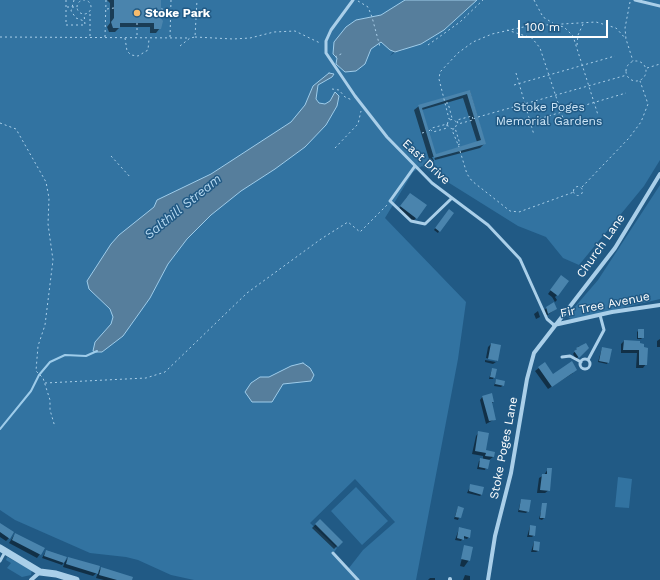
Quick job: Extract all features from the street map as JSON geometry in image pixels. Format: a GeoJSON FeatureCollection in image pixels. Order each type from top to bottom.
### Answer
{"type":"FeatureCollection","features":[{"type":"Feature","properties":{"kind":"street","name":"Church Lane"},"geometry":{"type":"LineString","coordinates":[[554,326],[615,248],[660,174]]}},
{"type":"Feature","properties":{"kind":"street","name":"Fir Tree Avenue"},"geometry":{"type":"LineString","coordinates":[[554,326],[600,315],[660,306]]}},
{"type":"Feature","properties":{"kind":"street","name":"Stoke Poges Lane"},"geometry":{"type":"LineString","coordinates":[[488,580],[495,536],[511,473],[527,379],[534,353],[554,326]]}},
{"type":"Feature","properties":{"kind":"street"},"geometry":{"type":"LineString","coordinates":[[3,549],[40,572],[56,574],[76,580]]}},
{"type":"Feature","properties":{"kind":"street"},"geometry":{"type":"LineString","coordinates":[[31,580],[40,572]]}},
{"type":"Feature","properties":{"kind":"lane"},"geometry":{"type":"LineString","coordinates":[[326,46],[331,30],[353,0]]}},
{"type":"Feature","properties":{"kind":"lane"},"geometry":{"type":"LineString","coordinates":[[635,0],[660,6]]}},
{"type":"Feature","properties":{"kind":"lane","name":"East Drive"},"geometry":{"type":"LineString","coordinates":[[326,46],[326,53],[360,103],[387,137],[432,183],[488,225],[520,259],[546,319],[554,326]]}},
{"type":"Feature","properties":{"kind":"lane"},"geometry":{"type":"LineString","coordinates":[[415,166],[390,202],[411,221],[425,224],[452,198]]}},
{"type":"Feature","properties":{"kind":"lane"},"geometry":{"type":"LineString","coordinates":[[581,362],[582,368],[586,369],[590,364],[588,360],[604,330],[600,315]]}},
{"type":"Feature","properties":{"kind":"lane"},"geometry":{"type":"LineString","coordinates":[[562,357],[570,356],[581,362]]}},
{"type":"Feature","properties":{"kind":"lane"},"geometry":{"type":"LineString","coordinates":[[581,362],[585,359],[588,360]]}},
{"type":"Feature","properties":{"kind":"lane"},"geometry":{"type":"LineString","coordinates":[[0,561],[3,549]]}},
{"type":"Feature","properties":{"kind":"lane"},"geometry":{"type":"LineString","coordinates":[[333,554],[358,580]]}},
{"type":"Feature","properties":{"kind":"path"},"geometry":{"type":"LineString","coordinates":[[66,0],[66,25],[84,25],[84,14]]}},
{"type":"Feature","properties":{"kind":"path"},"geometry":{"type":"LineString","coordinates":[[74,0],[71,12],[76,18],[84,21]]}},
{"type":"Feature","properties":{"kind":"path"},"geometry":{"type":"LineString","coordinates":[[77,8],[80,2],[84,0],[90,4]]}},
{"type":"Feature","properties":{"kind":"path"},"geometry":{"type":"LineString","coordinates":[[90,0],[90,37]]}},
{"type":"Feature","properties":{"kind":"path"},"geometry":{"type":"LineString","coordinates":[[105,37],[106,0]]}},
{"type":"Feature","properties":{"kind":"path"},"geometry":{"type":"LineString","coordinates":[[170,38],[171,0]]}},
{"type":"Feature","properties":{"kind":"path"},"geometry":{"type":"LineString","coordinates":[[195,37],[197,0]]}},
{"type":"Feature","properties":{"kind":"path"},"geometry":{"type":"LineString","coordinates":[[356,0],[368,7],[372,16],[380,47]]}},
{"type":"Feature","properties":{"kind":"path"},"geometry":{"type":"LineString","coordinates":[[428,45],[460,22],[483,0]]}},
{"type":"Feature","properties":{"kind":"path"},"geometry":{"type":"LineString","coordinates":[[534,0],[543,17],[554,24],[564,27],[573,36],[598,115]]}},
{"type":"Feature","properties":{"kind":"path"},"geometry":{"type":"LineString","coordinates":[[631,0],[626,16],[626,39],[633,61]]}},
{"type":"Feature","properties":{"kind":"path"},"geometry":{"type":"LineString","coordinates":[[66,8],[77,8]]}},
{"type":"Feature","properties":{"kind":"path"},"geometry":{"type":"LineString","coordinates":[[77,8],[78,12],[84,14],[90,11]]}},
{"type":"Feature","properties":{"kind":"path"},"geometry":{"type":"LineString","coordinates":[[106,9],[114,8]]}},
{"type":"Feature","properties":{"kind":"path"},"geometry":{"type":"LineString","coordinates":[[161,9],[171,10]]}},
{"type":"Feature","properties":{"kind":"path"},"geometry":{"type":"LineString","coordinates":[[576,46],[578,35],[584,22]]}},
{"type":"Feature","properties":{"kind":"path"},"geometry":{"type":"LineString","coordinates":[[446,103],[448,103],[452,118],[451,119],[447,125],[447,128],[433,132],[430,130],[432,128],[447,124],[447,125],[454,129],[455,128],[460,144],[458,146],[456,145],[452,130],[454,129],[458,122],[457,120],[472,116],[474,118],[458,124],[458,122],[451,119],[449,119],[439,79],[440,72],[447,63],[473,42],[507,30],[584,22],[607,24],[616,28],[626,39]]}},
{"type":"Feature","properties":{"kind":"path"},"geometry":{"type":"LineString","coordinates":[[137,23],[137,38]]}},
{"type":"Feature","properties":{"kind":"path"},"geometry":{"type":"LineString","coordinates":[[507,30],[532,38],[540,48],[565,124]]}},
{"type":"Feature","properties":{"kind":"path"},"geometry":{"type":"LineString","coordinates":[[0,37],[195,37],[233,39],[250,38],[274,32],[295,31],[326,46]]}},
{"type":"Feature","properties":{"kind":"path"},"geometry":{"type":"LineString","coordinates":[[125,38],[127,51],[131,55],[138,56],[148,50],[148,38]]}},
{"type":"Feature","properties":{"kind":"path"},"geometry":{"type":"LineString","coordinates":[[180,46],[190,38]]}},
{"type":"Feature","properties":{"kind":"path"},"geometry":{"type":"LineString","coordinates":[[335,57],[343,53]]}},
{"type":"Feature","properties":{"kind":"path"},"geometry":{"type":"LineString","coordinates":[[514,85],[615,56]]}},
{"type":"Feature","properties":{"kind":"path"},"geometry":{"type":"LineString","coordinates":[[633,61],[643,63],[646,69],[646,76],[640,81],[631,80],[627,75],[626,68],[633,61]]}},
{"type":"Feature","properties":{"kind":"path"},"geometry":{"type":"LineString","coordinates":[[646,69],[660,64]]}},
{"type":"Feature","properties":{"kind":"path"},"geometry":{"type":"LineString","coordinates":[[516,73],[534,135]]}},
{"type":"Feature","properties":{"kind":"path"},"geometry":{"type":"LineString","coordinates":[[478,117],[627,75]]}},
{"type":"Feature","properties":{"kind":"path"},"geometry":{"type":"LineString","coordinates":[[460,151],[467,174],[472,181],[510,211],[519,212],[574,192],[576,187],[582,187],[629,138],[641,122],[648,104],[640,81]]}},
{"type":"Feature","properties":{"kind":"path"},"geometry":{"type":"LineString","coordinates":[[332,89],[339,90],[345,97],[360,103],[361,111],[358,124],[335,148]]}},
{"type":"Feature","properties":{"kind":"path"},"geometry":{"type":"LineString","coordinates":[[525,123],[626,93]]}},
{"type":"Feature","properties":{"kind":"path"},"geometry":{"type":"LineString","coordinates":[[0,123],[16,129],[46,182],[49,198],[48,224],[53,260],[45,325],[38,346],[36,371],[43,378],[50,400],[50,410],[55,427]]}},
{"type":"Feature","properties":{"kind":"path"},"geometry":{"type":"LineString","coordinates":[[422,133],[426,132]]}},
{"type":"Feature","properties":{"kind":"path"},"geometry":{"type":"LineString","coordinates":[[111,156],[131,178]]}},
{"type":"Feature","properties":{"kind":"path"},"geometry":{"type":"LineString","coordinates":[[574,192],[577,195],[580,195],[583,192],[582,187]]}},
{"type":"Feature","properties":{"kind":"path"},"geometry":{"type":"LineString","coordinates":[[44,383],[146,378],[165,372],[247,293],[321,239],[348,222],[360,232],[390,202]]}},
{"type":"Feature","properties":{"kind":"green space","name":"Stoke Poges Memorial Gardens"},"geometry":{"type":"Polygon","coordinates":[[[0,0],[431,0],[390,56],[395,52],[401,51],[444,30],[477,0],[660,0],[660,160],[644,186],[579,265],[563,258],[546,237],[518,226],[422,166],[413,172],[385,218],[466,302],[458,359],[416,580],[194,580],[171,575],[138,560],[126,557],[90,553],[15,520],[0,510],[0,0]],[[355,479],[310,523],[337,548],[333,554],[349,568],[363,550],[395,522],[355,479]]]}},
{"type":"Feature","properties":{"kind":"green space"},"geometry":{"type":"Polygon","coordinates":[[[660,185],[660,299],[572,320],[567,316],[598,280],[660,185]]]}},
{"type":"Feature","properties":{"kind":"green space"},"geometry":{"type":"Polygon","coordinates":[[[618,477],[632,479],[629,508],[615,507],[618,477]]]}},
{"type":"Feature","properties":{"kind":"green space"},"geometry":{"type":"Polygon","coordinates":[[[356,487],[388,521],[362,545],[331,511],[356,487]]]}},
{"type":"Feature","properties":{"kind":"green space"},"geometry":{"type":"Polygon","coordinates":[[[7,557],[32,570],[31,575],[22,577],[7,568],[11,563],[6,560],[7,557]]]}},
{"type":"Feature","properties":{"kind":"water"},"geometry":{"type":"Polygon","coordinates":[[[405,0],[477,0],[444,30],[421,44],[395,52],[390,50],[381,42],[371,49],[365,64],[356,71],[345,72],[336,64],[337,58],[333,54],[334,42],[346,27],[356,20],[381,15],[405,0]]]}},
{"type":"Feature","properties":{"kind":"water"},"geometry":{"type":"Polygon","coordinates":[[[329,73],[334,74],[332,77],[318,85],[316,99],[319,103],[325,104],[330,101],[335,92],[339,96],[337,106],[326,125],[305,147],[241,191],[211,215],[187,239],[168,264],[150,298],[123,336],[102,352],[93,351],[95,342],[111,324],[113,317],[110,309],[89,289],[87,281],[111,244],[119,235],[154,207],[157,200],[211,174],[291,122],[305,105],[313,86],[329,73]]]}},
{"type":"Feature","properties":{"kind":"water"},"geometry":{"type":"Polygon","coordinates":[[[303,363],[310,368],[314,375],[311,381],[283,384],[272,402],[252,402],[245,392],[251,383],[260,377],[269,377],[291,366],[303,363]]]}},
{"type":"Feature","properties":{"kind":"building","name":"Stoke Park"},"geometry":{"type":"Polygon","coordinates":[[[114,0],[161,0],[161,18],[163,21],[161,29],[154,29],[154,23],[120,23],[120,28],[113,28],[111,22],[114,18],[114,0]]]}},
{"type":"Feature","properties":{"kind":"building"},"geometry":{"type":"Polygon","coordinates":[[[470,90],[486,144],[434,158],[418,105],[470,90]],[[467,94],[422,108],[436,154],[481,140],[467,94]]]}},
{"type":"Feature","properties":{"kind":"building"},"geometry":{"type":"Polygon","coordinates":[[[410,193],[427,205],[417,219],[400,206],[410,193]]]}},
{"type":"Feature","properties":{"kind":"building"},"geometry":{"type":"Polygon","coordinates":[[[449,209],[454,213],[440,232],[435,228],[449,209]]]}},
{"type":"Feature","properties":{"kind":"building"},"geometry":{"type":"Polygon","coordinates":[[[561,275],[569,281],[558,296],[550,290],[561,275]]]}},
{"type":"Feature","properties":{"kind":"building"},"geometry":{"type":"Polygon","coordinates":[[[554,302],[557,309],[548,314],[546,307],[554,302]]]}},
{"type":"Feature","properties":{"kind":"building"},"geometry":{"type":"Polygon","coordinates":[[[638,329],[644,329],[644,338],[638,338],[638,329]]]}},
{"type":"Feature","properties":{"kind":"building"},"geometry":{"type":"Polygon","coordinates":[[[624,340],[640,341],[640,343],[644,344],[644,347],[648,348],[647,365],[639,365],[639,350],[623,350],[624,340]]]}},
{"type":"Feature","properties":{"kind":"building"},"geometry":{"type":"Polygon","coordinates":[[[491,343],[501,345],[498,361],[488,359],[491,343]]]}},
{"type":"Feature","properties":{"kind":"building"},"geometry":{"type":"Polygon","coordinates":[[[586,343],[589,348],[579,358],[574,351],[577,349],[576,348],[586,343]]]}},
{"type":"Feature","properties":{"kind":"building"},"geometry":{"type":"Polygon","coordinates":[[[602,347],[612,349],[609,363],[599,361],[602,347]]]}},
{"type":"Feature","properties":{"kind":"building"},"geometry":{"type":"Polygon","coordinates":[[[572,361],[577,370],[552,387],[538,367],[545,362],[553,374],[572,361]]]}},
{"type":"Feature","properties":{"kind":"building"},"geometry":{"type":"Polygon","coordinates":[[[492,368],[497,369],[495,378],[490,377],[492,368]]]}},
{"type":"Feature","properties":{"kind":"building"},"geometry":{"type":"Polygon","coordinates":[[[496,379],[505,381],[504,386],[495,384],[496,379]]]}},
{"type":"Feature","properties":{"kind":"building"},"geometry":{"type":"Polygon","coordinates":[[[492,393],[494,402],[492,402],[496,420],[489,421],[482,396],[492,393]]]}},
{"type":"Feature","properties":{"kind":"building"},"geometry":{"type":"Polygon","coordinates":[[[478,431],[489,433],[486,450],[495,452],[494,457],[485,456],[486,453],[475,451],[478,431]]]}},
{"type":"Feature","properties":{"kind":"building"},"geometry":{"type":"Polygon","coordinates":[[[480,458],[490,460],[488,469],[479,467],[480,458]]]}},
{"type":"Feature","properties":{"kind":"building"},"geometry":{"type":"Polygon","coordinates":[[[547,468],[552,468],[550,491],[540,490],[542,474],[547,474],[547,468]]]}},
{"type":"Feature","properties":{"kind":"building"},"geometry":{"type":"Polygon","coordinates":[[[470,484],[484,487],[482,495],[469,491],[470,484]]]}},
{"type":"Feature","properties":{"kind":"building"},"geometry":{"type":"Polygon","coordinates":[[[521,499],[531,500],[529,512],[519,510],[521,499]]]}},
{"type":"Feature","properties":{"kind":"building"},"geometry":{"type":"Polygon","coordinates":[[[542,503],[547,503],[545,518],[540,518],[542,503]]]}},
{"type":"Feature","properties":{"kind":"building"},"geometry":{"type":"Polygon","coordinates":[[[458,506],[464,508],[461,518],[455,517],[458,506]]]}},
{"type":"Feature","properties":{"kind":"building"},"geometry":{"type":"Polygon","coordinates":[[[320,519],[343,542],[338,547],[315,524],[320,519]]]}},
{"type":"Feature","properties":{"kind":"building"},"geometry":{"type":"Polygon","coordinates":[[[0,523],[14,532],[10,539],[0,532],[0,523]]]}},
{"type":"Feature","properties":{"kind":"building"},"geometry":{"type":"Polygon","coordinates":[[[530,525],[536,526],[535,536],[529,535],[530,525]]]}},
{"type":"Feature","properties":{"kind":"building"},"geometry":{"type":"Polygon","coordinates":[[[459,527],[471,530],[470,538],[464,536],[464,540],[457,538],[459,527]]]}},
{"type":"Feature","properties":{"kind":"building"},"geometry":{"type":"Polygon","coordinates":[[[15,533],[45,548],[41,555],[12,540],[15,533]]]}},
{"type":"Feature","properties":{"kind":"building"},"geometry":{"type":"Polygon","coordinates":[[[534,541],[540,542],[539,551],[533,550],[534,541]]]}},
{"type":"Feature","properties":{"kind":"building"},"geometry":{"type":"Polygon","coordinates":[[[464,545],[473,547],[470,561],[461,559],[464,545]]]}},
{"type":"Feature","properties":{"kind":"building"},"geometry":{"type":"Polygon","coordinates":[[[46,550],[67,557],[64,563],[44,556],[46,550]]]}},
{"type":"Feature","properties":{"kind":"building"},"geometry":{"type":"Polygon","coordinates":[[[68,557],[100,566],[98,574],[66,564],[68,557]]]}},
{"type":"Feature","properties":{"kind":"building"},"geometry":{"type":"Polygon","coordinates":[[[101,567],[133,577],[132,580],[117,580],[99,575],[101,567]]]}},
{"type":"Feature","properties":{"kind":"waterway","name":"Salthill Stream"},"geometry":{"type":"LineString","coordinates":[[0,429],[31,391],[39,375],[50,362],[65,355],[86,356],[97,351]]}},
{"type":"Feature","properties":{"kind":"place","name":"Stoke Park"},"geometry":{"type":"Point","coordinates":[137,13]}}]}
